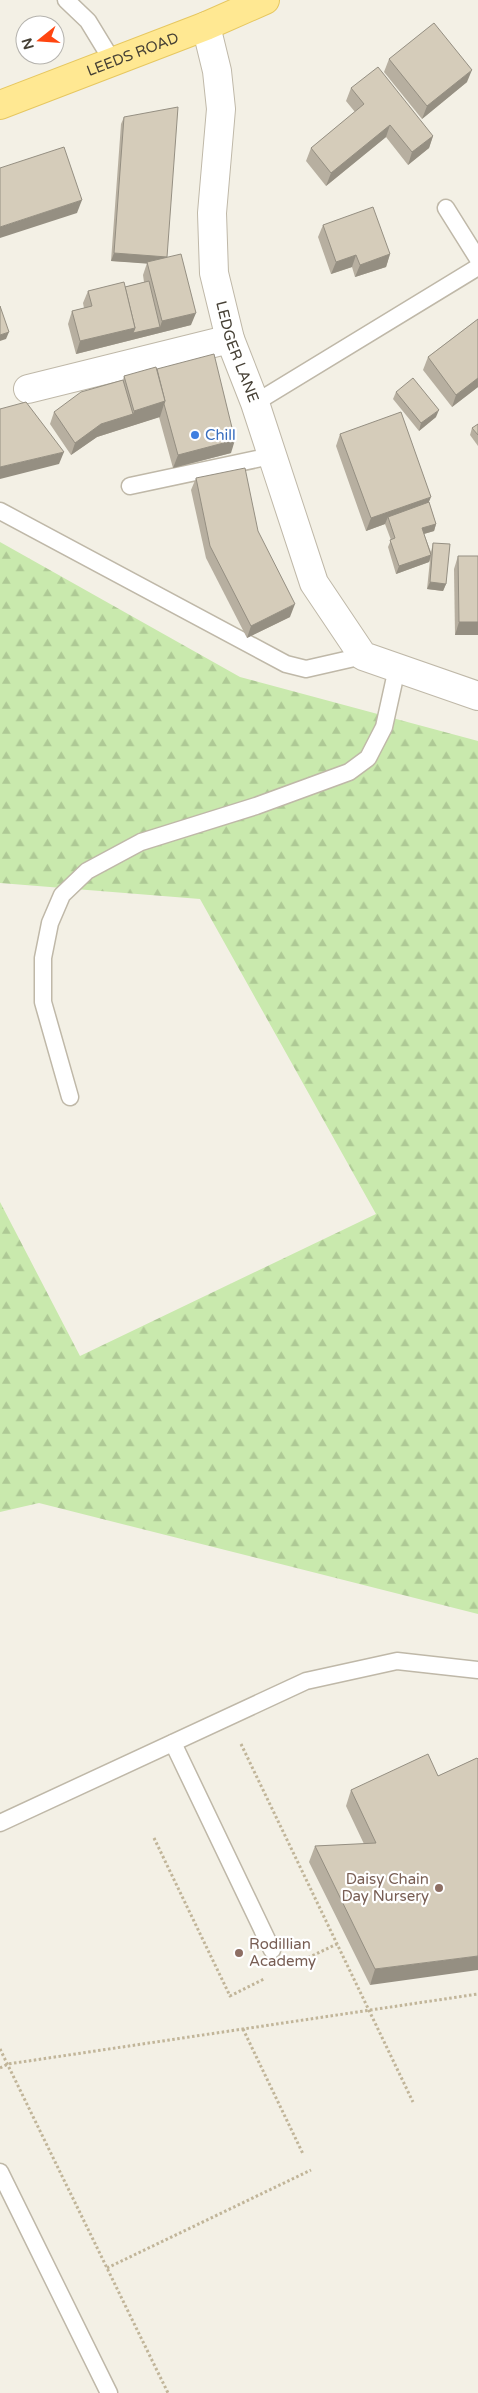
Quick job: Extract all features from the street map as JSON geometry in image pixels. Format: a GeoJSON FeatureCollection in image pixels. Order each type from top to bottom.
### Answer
{"type":"FeatureCollection","features":[{"type":"Feature","properties":{"kind":"main road","name":"LEEDS ROAD"},"geometry":{"type":"LineString","coordinates":[[0,105],[206,26],[265,0]]}},
{"type":"Feature","properties":{"kind":"street","name":"LEDGER LANE"},"geometry":{"type":"LineString","coordinates":[[206,26],[217,71],[221,109],[212,213],[214,273],[230,339],[255,404],[314,583],[363,656]]}},
{"type":"Feature","properties":{"kind":"street"},"geometry":{"type":"LineString","coordinates":[[28,389],[230,339]]}},
{"type":"Feature","properties":{"kind":"street"},"geometry":{"type":"LineString","coordinates":[[363,656],[478,696]]}},
{"type":"Feature","properties":{"kind":"lane"},"geometry":{"type":"LineString","coordinates":[[66,0],[88,21],[113,62]]}},
{"type":"Feature","properties":{"kind":"lane"},"geometry":{"type":"LineString","coordinates":[[446,208],[478,259]]}},
{"type":"Feature","properties":{"kind":"lane"},"geometry":{"type":"LineString","coordinates":[[255,404],[478,267]]}},
{"type":"Feature","properties":{"kind":"lane"},"geometry":{"type":"LineString","coordinates":[[130,486],[272,456]]}},
{"type":"Feature","properties":{"kind":"lane"},"geometry":{"type":"LineString","coordinates":[[0,511],[286,664],[306,669],[363,656]]}},
{"type":"Feature","properties":{"kind":"lane"},"geometry":{"type":"LineString","coordinates":[[70,1097],[43,1002],[43,958],[50,924],[62,895],[87,871],[141,842],[256,806],[349,772],[368,758],[384,727],[396,668]]}},
{"type":"Feature","properties":{"kind":"lane"},"geometry":{"type":"LineString","coordinates":[[0,1823],[306,1681],[397,1661],[478,1670]]}},
{"type":"Feature","properties":{"kind":"lane"},"geometry":{"type":"LineString","coordinates":[[173,1743],[272,1950]]}},
{"type":"Feature","properties":{"kind":"lane"},"geometry":{"type":"LineString","coordinates":[[0,2172],[109,2393]]}},
{"type":"Feature","properties":{"kind":"path"},"geometry":{"type":"LineString","coordinates":[[228,1717],[412,2102]]}},
{"type":"Feature","properties":{"kind":"path"},"geometry":{"type":"LineString","coordinates":[[154,1838],[230,1996],[266,1978]]}},
{"type":"Feature","properties":{"kind":"path"},"geometry":{"type":"LineString","coordinates":[[292,1966],[337,1944]]}},
{"type":"Feature","properties":{"kind":"path"},"geometry":{"type":"LineString","coordinates":[[0,2068],[8,2064],[478,1994]]}},
{"type":"Feature","properties":{"kind":"path"},"geometry":{"type":"LineString","coordinates":[[243,2030],[303,2154]]}},
{"type":"Feature","properties":{"kind":"path"},"geometry":{"type":"LineString","coordinates":[[0,2049],[168,2393]]}},
{"type":"Feature","properties":{"kind":"path"},"geometry":{"type":"LineString","coordinates":[[107,2268],[311,2170]]}},
{"type":"Feature","properties":{"kind":"green space"},"geometry":{"type":"Polygon","coordinates":[[[0,542],[240,677],[478,741],[478,1614],[39,1503],[0,1512],[0,1202],[80,1356],[376,1214],[200,899],[0,883],[0,542]]]}},
{"type":"Feature","properties":{"kind":"building"},"geometry":{"type":"Polygon","coordinates":[[[434,23],[472,70],[427,106],[389,59],[434,23]]]}},
{"type":"Feature","properties":{"kind":"building"},"geometry":{"type":"Polygon","coordinates":[[[378,67],[433,136],[412,152],[390,125],[331,173],[311,148],[364,104],[351,88],[378,67]]]}},
{"type":"Feature","properties":{"kind":"building"},"geometry":{"type":"Polygon","coordinates":[[[178,107],[167,257],[114,253],[124,117],[178,107]]]}},
{"type":"Feature","properties":{"kind":"building"},"geometry":{"type":"Polygon","coordinates":[[[64,147],[82,200],[0,227],[0,168],[64,147]]]}},
{"type":"Feature","properties":{"kind":"building"},"geometry":{"type":"Polygon","coordinates":[[[373,207],[390,254],[360,265],[356,255],[336,262],[323,225],[373,207]]]}},
{"type":"Feature","properties":{"kind":"building"},"geometry":{"type":"Polygon","coordinates":[[[181,254],[196,313],[162,321],[147,262],[181,254]]]}},
{"type":"Feature","properties":{"kind":"building"},"geometry":{"type":"Polygon","coordinates":[[[149,281],[160,327],[133,333],[135,328],[125,287],[149,281]]]}},
{"type":"Feature","properties":{"kind":"building"},"geometry":{"type":"Polygon","coordinates":[[[124,282],[135,328],[80,341],[72,311],[92,306],[88,291],[124,282]]]}},
{"type":"Feature","properties":{"kind":"building"},"geometry":{"type":"Polygon","coordinates":[[[0,306],[9,332],[0,335],[0,306]]]}},
{"type":"Feature","properties":{"kind":"building"},"geometry":{"type":"Polygon","coordinates":[[[478,319],[478,378],[456,395],[428,357],[478,319]]]}},
{"type":"Feature","properties":{"kind":"building","name":"Chill"},"geometry":{"type":"Polygon","coordinates":[[[214,354],[235,440],[178,455],[164,404],[165,401],[157,369],[214,354]]]}},
{"type":"Feature","properties":{"kind":"building"},"geometry":{"type":"Polygon","coordinates":[[[156,367],[165,401],[134,411],[124,376],[156,367]]]}},
{"type":"Feature","properties":{"kind":"building"},"geometry":{"type":"Polygon","coordinates":[[[413,378],[439,410],[421,423],[396,392],[413,378]]]}},
{"type":"Feature","properties":{"kind":"building"},"geometry":{"type":"Polygon","coordinates":[[[123,380],[133,414],[101,424],[75,443],[54,412],[81,392],[123,380]]]}},
{"type":"Feature","properties":{"kind":"building"},"geometry":{"type":"Polygon","coordinates":[[[26,402],[64,452],[0,467],[0,409],[26,402]]]}},
{"type":"Feature","properties":{"kind":"building"},"geometry":{"type":"Polygon","coordinates":[[[401,412],[431,497],[371,518],[340,434],[401,412]]]}},
{"type":"Feature","properties":{"kind":"building"},"geometry":{"type":"Polygon","coordinates":[[[478,424],[478,435],[472,428],[478,424]]]}},
{"type":"Feature","properties":{"kind":"building"},"geometry":{"type":"Polygon","coordinates":[[[245,468],[258,531],[295,604],[251,626],[210,546],[196,478],[245,468]]]}},
{"type":"Feature","properties":{"kind":"building"},"geometry":{"type":"Polygon","coordinates":[[[429,502],[436,524],[422,528],[431,555],[399,566],[390,540],[395,538],[388,517],[429,502]]]}},
{"type":"Feature","properties":{"kind":"building"},"geometry":{"type":"Polygon","coordinates":[[[433,543],[450,544],[446,584],[430,582],[433,543]]]}},
{"type":"Feature","properties":{"kind":"building"},"geometry":{"type":"Polygon","coordinates":[[[458,556],[478,556],[478,622],[459,622],[458,556]]]}},
{"type":"Feature","properties":{"kind":"building"},"geometry":{"type":"Polygon","coordinates":[[[428,1754],[438,1776],[478,1759],[478,1956],[375,1969],[315,1846],[376,1843],[351,1790],[428,1754]]]}},
{"type":"Feature","properties":{"kind":"place","name":"Chill"},"geometry":{"type":"Point","coordinates":[195,435]}},
{"type":"Feature","properties":{"kind":"place","name":"Daisy Chain Day Nursery"},"geometry":{"type":"Point","coordinates":[439,1888]}},
{"type":"Feature","properties":{"kind":"place","name":"Rodillian Academy"},"geometry":{"type":"Point","coordinates":[239,1953]}}]}
